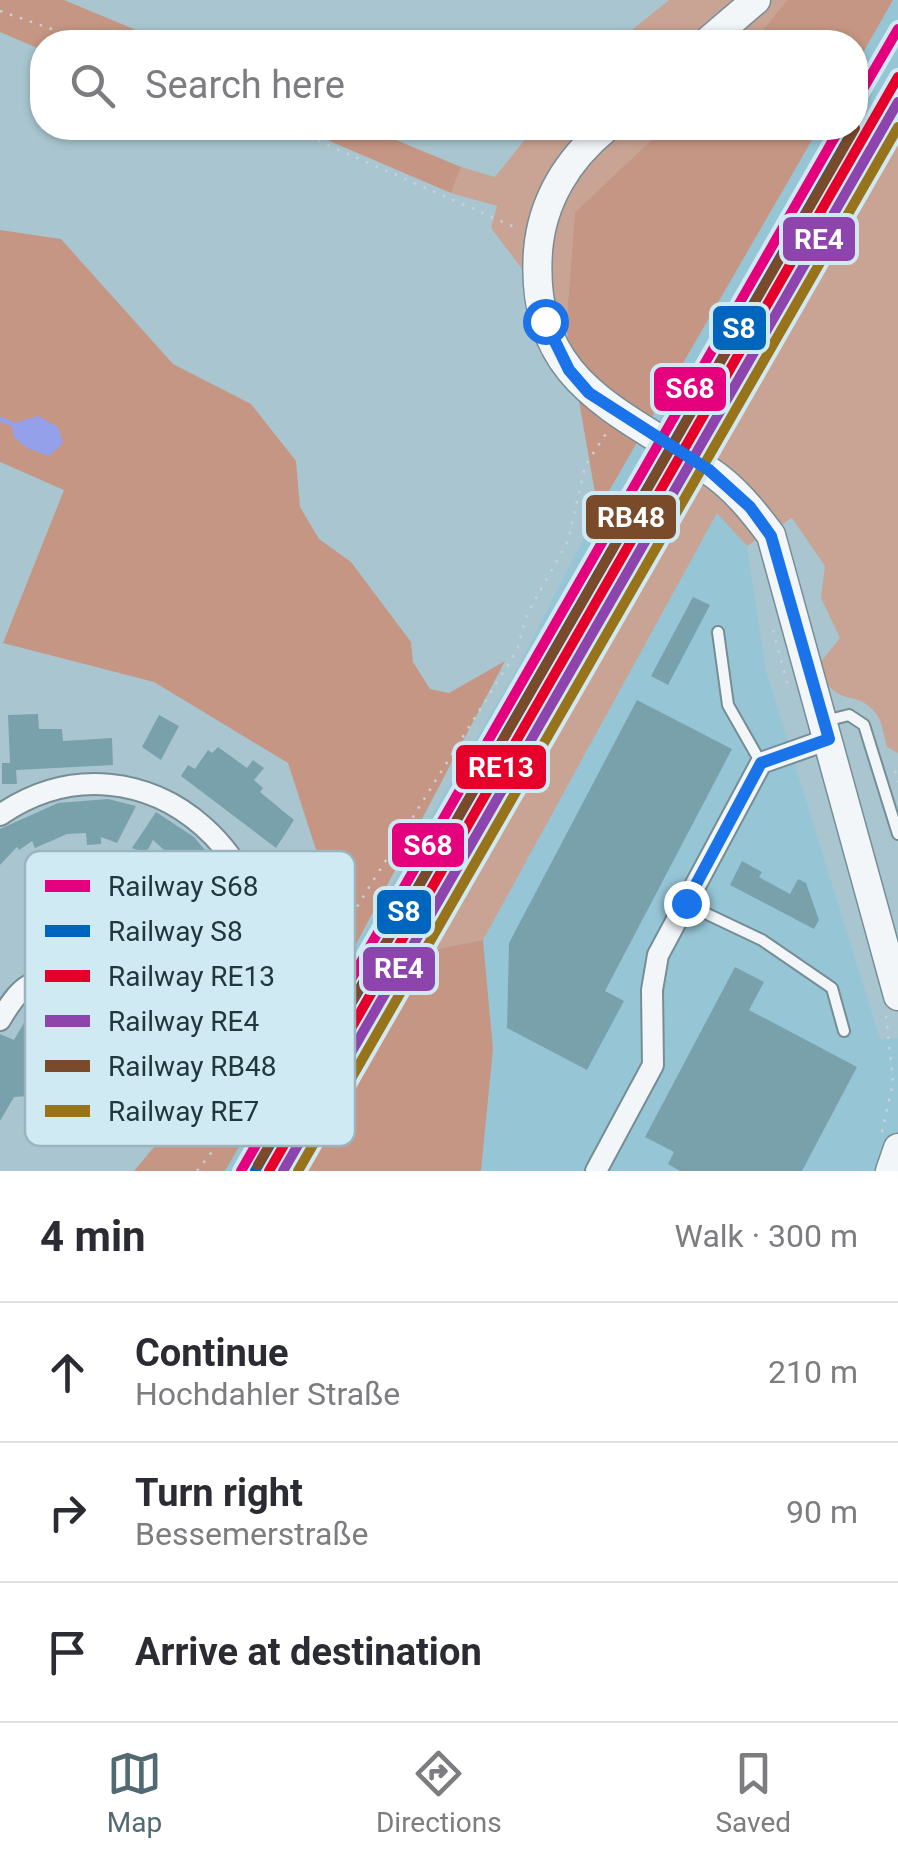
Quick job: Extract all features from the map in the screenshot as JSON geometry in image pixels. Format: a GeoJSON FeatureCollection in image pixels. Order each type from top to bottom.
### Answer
{"type":"FeatureCollection","features":[{"type":"Feature","properties":{"kind":"main road"},"geometry":{"type":"LineString","coordinates":[[720,30],[756,0]]}},
{"type":"Feature","properties":{"kind":"main road"},"geometry":{"type":"LineString","coordinates":[[595,140],[559,181],[540,236],[538,284],[545,321],[569,370],[622,426],[709,470],[750,507],[771,536],[898,996]]}},
{"type":"Feature","properties":{"kind":"main road"},"geometry":{"type":"LineString","coordinates":[[890,1171],[898,1148]]}},
{"type":"Feature","properties":{"kind":"street"},"geometry":{"type":"LineString","coordinates":[[596,1171],[653,1065],[652,990],[658,955],[761,763],[826,730]]}},
{"type":"Feature","properties":{"kind":"street"},"geometry":{"type":"LineString","coordinates":[[0,816],[48,791],[80,784],[128,788],[162,798],[199,820],[224,851]]}},
{"type":"Feature","properties":{"kind":"street"},"geometry":{"type":"LineString","coordinates":[[0,1020],[25,985]]}},
{"type":"Feature","properties":{"kind":"lane"},"geometry":{"type":"LineString","coordinates":[[718,632],[728,705],[761,763]]}},
{"type":"Feature","properties":{"kind":"lane"},"geometry":{"type":"LineString","coordinates":[[826,730],[849,715],[864,725],[898,834]]}},
{"type":"Feature","properties":{"kind":"lane"},"geometry":{"type":"LineString","coordinates":[[686,903],[762,940],[832,988],[844,1032]]}},
{"type":"Feature","properties":{"kind":"path"},"geometry":{"type":"LineString","coordinates":[[0,11],[55,30]]}},
{"type":"Feature","properties":{"kind":"path"},"geometry":{"type":"LineString","coordinates":[[316,140],[526,232]]}},
{"type":"Feature","properties":{"kind":"path"},"geometry":{"type":"LineString","coordinates":[[355,907],[524,637],[527,614],[568,541],[585,466],[622,426]]}},
{"type":"Feature","properties":{"kind":"path"},"geometry":{"type":"LineString","coordinates":[[197,1171],[216,1146]]}},
{"type":"Feature","properties":{"kind":"shaded area"},"geometry":{"type":"Polygon","coordinates":[[[0,0],[64,0],[136,30],[30,30],[30,45],[0,32],[0,0]]]}},
{"type":"Feature","properties":{"kind":"shaded area"},"geometry":{"type":"Polygon","coordinates":[[[669,0],[787,0],[763,30],[632,30],[669,0]]]}},
{"type":"Feature","properties":{"kind":"shaded area"},"geometry":{"type":"Polygon","coordinates":[[[787,0],[893,0],[868,44],[868,30],[763,30],[787,0]]]}},
{"type":"Feature","properties":{"kind":"shaded area"},"geometry":{"type":"Polygon","coordinates":[[[893,0],[898,0],[898,99],[355,1050],[355,947],[518,667],[598,510],[812,140],[868,140],[868,44],[893,0]]]}},
{"type":"Feature","properties":{"kind":"shaded area"},"geometry":{"type":"Polygon","coordinates":[[[898,99],[898,753],[887,747],[879,719],[870,706],[838,694],[824,679],[819,664],[840,638],[821,598],[825,566],[792,518],[747,546],[717,513],[483,940],[411,954],[898,99]]]}},
{"type":"Feature","properties":{"kind":"shaded area"},"geometry":{"type":"Polygon","coordinates":[[[327,140],[396,140],[461,167],[451,193],[327,140]]]}},
{"type":"Feature","properties":{"kind":"shaded area"},"geometry":{"type":"Polygon","coordinates":[[[524,140],[651,140],[575,212],[566,327],[491,228],[497,206],[451,193],[461,167],[495,177],[524,140]]]}},
{"type":"Feature","properties":{"kind":"shaded area"},"geometry":{"type":"Polygon","coordinates":[[[651,140],[812,140],[598,510],[566,327],[575,212],[651,140]]]}},
{"type":"Feature","properties":{"kind":"shaded area"},"geometry":{"type":"Polygon","coordinates":[[[0,230],[61,239],[173,364],[251,404],[296,461],[300,507],[319,539],[351,562],[411,642],[413,662],[430,689],[449,693],[505,661],[355,946],[355,851],[316,851],[288,763],[154,682],[3,643],[64,490],[0,462],[0,230]]]}},
{"type":"Feature","properties":{"kind":"shaded area"},"geometry":{"type":"Polygon","coordinates":[[[717,512],[747,546],[766,671],[880,1039],[898,1038],[898,1171],[481,1171],[493,1049],[483,940],[717,512]]]}},
{"type":"Feature","properties":{"kind":"shaded area"},"geometry":{"type":"Polygon","coordinates":[[[483,940],[493,1049],[481,1171],[284,1171],[299,1146],[355,1146],[355,1050],[411,954],[483,940]]]}},
{"type":"Feature","properties":{"kind":"shaded area"},"geometry":{"type":"Polygon","coordinates":[[[155,1146],[240,1146],[225,1171],[134,1171],[155,1146]]]}},
{"type":"Feature","properties":{"kind":"shaded area"},"geometry":{"type":"Polygon","coordinates":[[[240,1146],[299,1146],[284,1171],[225,1171],[240,1146]]]}},
{"type":"Feature","properties":{"kind":"water"},"geometry":{"type":"Polygon","coordinates":[[[38,416],[58,427],[63,443],[49,456],[27,448],[14,437],[12,424],[38,416]]]}},
{"type":"Feature","properties":{"kind":"building"},"geometry":{"type":"Polygon","coordinates":[[[693,597],[710,605],[668,685],[651,676],[693,597]]]}},
{"type":"Feature","properties":{"kind":"building"},"geometry":{"type":"Polygon","coordinates":[[[637,700],[732,749],[605,991],[624,1001],[587,1070],[507,1028],[509,943],[637,700]]]}},
{"type":"Feature","properties":{"kind":"building"},"geometry":{"type":"Polygon","coordinates":[[[38,714],[39,729],[62,729],[63,741],[112,738],[113,765],[16,770],[17,784],[2,784],[2,763],[10,763],[8,715],[38,714]]]}},
{"type":"Feature","properties":{"kind":"building"},"geometry":{"type":"Polygon","coordinates":[[[159,715],[179,726],[161,760],[142,747],[159,715]]]}},
{"type":"Feature","properties":{"kind":"building"},"geometry":{"type":"Polygon","coordinates":[[[218,747],[247,768],[253,760],[264,768],[254,780],[263,788],[260,792],[294,820],[276,848],[181,776],[188,765],[195,769],[208,750],[212,753],[218,747]]]}},
{"type":"Feature","properties":{"kind":"building"},"geometry":{"type":"Polygon","coordinates":[[[108,799],[136,806],[117,843],[101,837],[101,844],[87,845],[86,833],[67,834],[35,848],[32,841],[19,850],[17,847],[0,865],[0,829],[58,803],[108,799]]]}},
{"type":"Feature","properties":{"kind":"building"},"geometry":{"type":"Polygon","coordinates":[[[156,812],[194,837],[206,851],[165,851],[153,840],[147,851],[132,848],[156,812]]]}},
{"type":"Feature","properties":{"kind":"building"},"geometry":{"type":"Polygon","coordinates":[[[742,861],[762,872],[759,877],[790,894],[798,879],[806,883],[819,920],[814,929],[730,885],[742,861]]]}},
{"type":"Feature","properties":{"kind":"building"},"geometry":{"type":"Polygon","coordinates":[[[735,967],[764,982],[749,1010],[857,1067],[802,1171],[680,1171],[668,1164],[674,1152],[645,1137],[735,967]]]}},
{"type":"Feature","properties":{"kind":"building"},"geometry":{"type":"Polygon","coordinates":[[[25,1021],[25,1096],[14,1097],[0,1121],[0,1034],[14,1040],[25,1021]]]}},
{"type":"Feature","properties":{"kind":"waterway"},"geometry":{"type":"LineString","coordinates":[[0,419],[12,424]]}},
{"type":"Feature","properties":{"kind":"rail line","name":"S68"},"geometry":{"type":"LineString","coordinates":[[868,80],[898,29]]}},
{"type":"Feature","properties":{"kind":"rail line","name":"RE13"},"geometry":{"type":"LineString","coordinates":[[868,129],[898,77]]}},
{"type":"Feature","properties":{"kind":"rail line","name":"RE4"},"geometry":{"type":"LineString","coordinates":[[355,1046],[898,102]]}},
{"type":"Feature","properties":{"kind":"rail line","name":"RE7"},"geometry":{"type":"LineString","coordinates":[[355,1072],[898,127]]}},
{"type":"Feature","properties":{"kind":"rail line","name":"S68"},"geometry":{"type":"LineString","coordinates":[[355,972],[833,140]]}},
{"type":"Feature","properties":{"kind":"rail line","name":"S8"},"geometry":{"type":"LineString","coordinates":[[355,997],[848,140]]}},
{"type":"Feature","properties":{"kind":"rail line","name":"RB48"},"geometry":{"type":"LineString","coordinates":[[355,997],[848,140]]}},
{"type":"Feature","properties":{"kind":"rail line","name":"RE13"},"geometry":{"type":"LineString","coordinates":[[355,1021],[862,140]]}},
{"type":"Feature","properties":{"kind":"rail line","name":"S68"},"geometry":{"type":"LineString","coordinates":[[241,1171],[255,1146]]}},
{"type":"Feature","properties":{"kind":"rail line","name":"S8"},"geometry":{"type":"LineString","coordinates":[[255,1171],[269,1146]]}},
{"type":"Feature","properties":{"kind":"rail line","name":"RB48"},"geometry":{"type":"LineString","coordinates":[[258,1165],[269,1146]]}},
{"type":"Feature","properties":{"kind":"rail line","name":"RE13"},"geometry":{"type":"LineString","coordinates":[[269,1171],[283,1146]]}},
{"type":"Feature","properties":{"kind":"rail line","name":"RE4"},"geometry":{"type":"LineString","coordinates":[[283,1171],[297,1146]]}},
{"type":"Feature","properties":{"kind":"rail line","name":"RE7"},"geometry":{"type":"LineString","coordinates":[[298,1171],[312,1146]]}},
{"type":"Feature","properties":{"kind":"route"},"geometry":{"type":"LineString","coordinates":[[545,321],[569,370],[589,393],[607,409],[709,470],[750,507],[771,536],[781,560],[829,739],[761,763],[686,903]]}}]}
